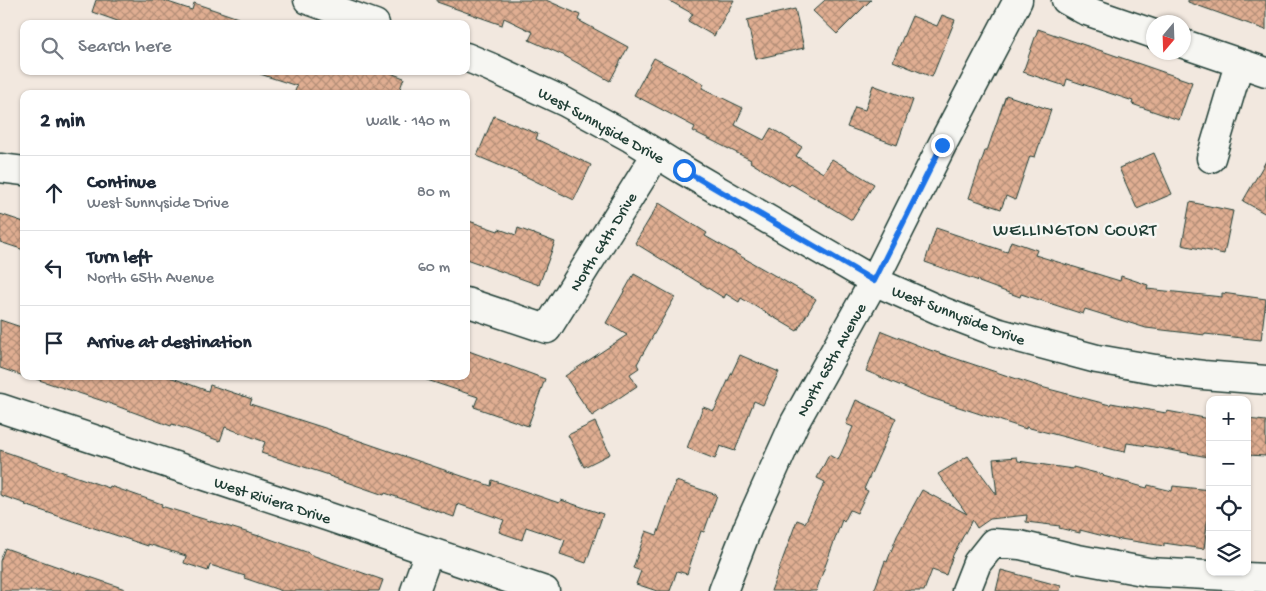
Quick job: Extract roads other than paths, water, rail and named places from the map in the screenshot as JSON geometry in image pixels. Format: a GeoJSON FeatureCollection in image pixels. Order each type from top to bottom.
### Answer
{"type":"FeatureCollection","features":[{"type":"Feature","properties":{"kind":"street"},"geometry":{"type":"LineString","coordinates":[[308,0],[364,20]]}},
{"type":"Feature","properties":{"kind":"street","name":"North 65th Avenue"},"geometry":{"type":"LineString","coordinates":[[723,591],[748,527],[795,422],[874,281],[1018,0]]}},
{"type":"Feature","properties":{"kind":"street"},"geometry":{"type":"LineString","coordinates":[[1066,0],[1084,10],[1146,31]]}},
{"type":"Feature","properties":{"kind":"street"},"geometry":{"type":"LineString","coordinates":[[1191,47],[1266,72]]}},
{"type":"Feature","properties":{"kind":"street","name":"West Sunnyside Drive"},"geometry":{"type":"LineString","coordinates":[[470,59],[565,102],[657,153],[874,281],[939,310],[996,332],[1097,360],[1203,375],[1266,380]]}},
{"type":"Feature","properties":{"kind":"street"},"geometry":{"type":"LineString","coordinates":[[1212,158],[1239,64]]}},
{"type":"Feature","properties":{"kind":"street","name":"North 64th Drive"},"geometry":{"type":"LineString","coordinates":[[470,303],[547,330],[657,153]]}},
{"type":"Feature","properties":{"kind":"street"},"geometry":{"type":"LineString","coordinates":[[0,168],[20,170]]}},
{"type":"Feature","properties":{"kind":"street","name":"West Riviera Drive"},"geometry":{"type":"LineString","coordinates":[[0,408],[330,517],[545,591]]}},
{"type":"Feature","properties":{"kind":"street"},"geometry":{"type":"LineString","coordinates":[[966,591],[977,562],[994,543],[1020,545],[1078,559],[1148,572],[1266,578]]}},
{"type":"Feature","properties":{"kind":"street"},"geometry":{"type":"LineString","coordinates":[[415,591],[429,552]]}},
{"type":"Feature","properties":{"kind":"district","name":"WELLINGTON COURT"},"geometry":{"type":"Point","coordinates":[1075,229]}}]}
